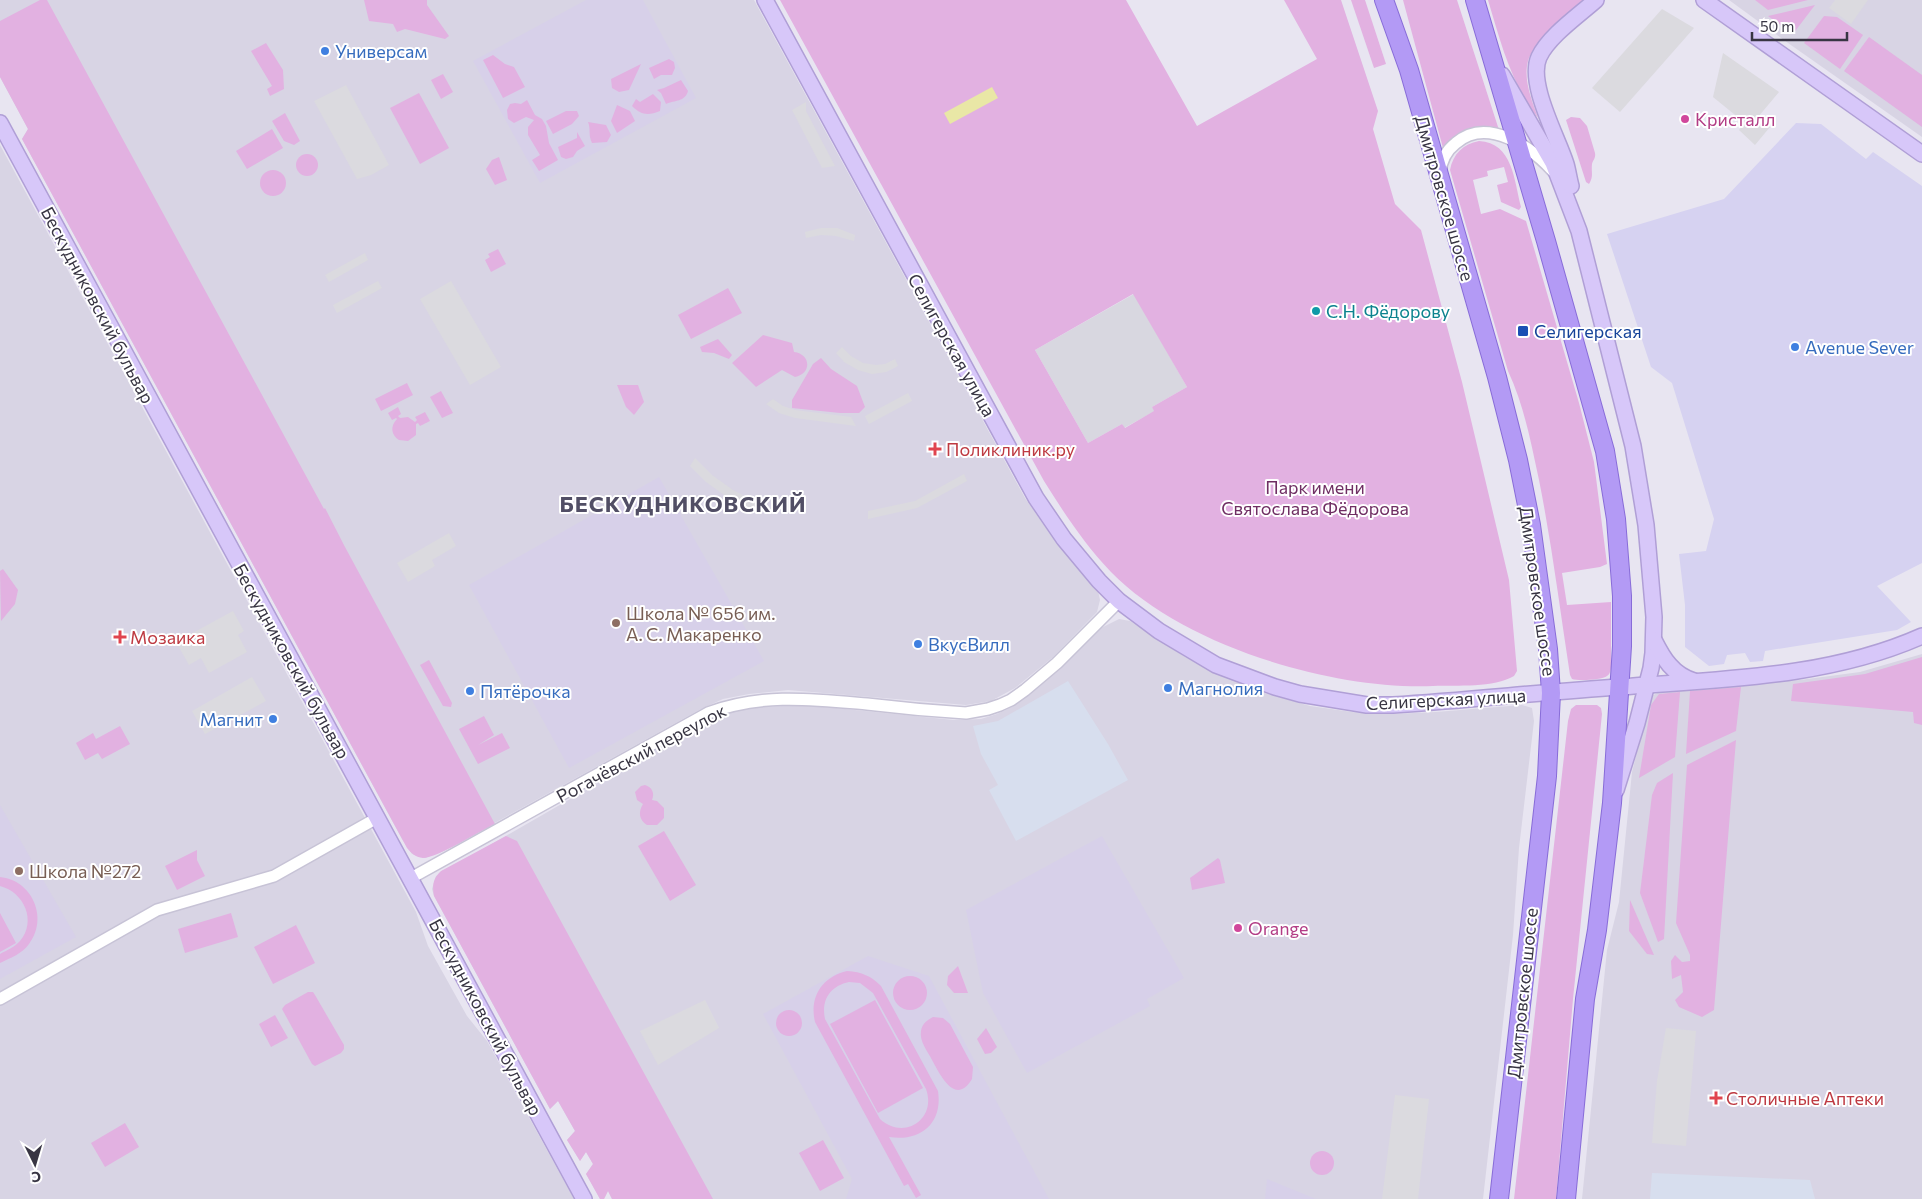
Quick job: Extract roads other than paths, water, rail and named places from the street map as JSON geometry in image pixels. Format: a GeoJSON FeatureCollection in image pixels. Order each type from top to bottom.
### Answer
{"type":"FeatureCollection","features":[{"type":"Feature","properties":{"kind":"main road","name":"Дмитровское шоссе"},"geometry":{"type":"LineString","coordinates":[[1384,0],[1409,70],[1497,377],[1518,460],[1533,534],[1548,649],[1551,693],[1547,776],[1499,1199]]}},
{"type":"Feature","properties":{"kind":"main road"},"geometry":{"type":"LineString","coordinates":[[1475,0],[1560,288],[1605,451],[1616,519],[1622,596],[1622,646],[1612,803],[1597,930],[1585,999],[1566,1199]]}},
{"type":"Feature","properties":{"kind":"street","name":"Селигерская улица"},"geometry":{"type":"LineString","coordinates":[[765,0],[1036,498],[1064,539],[1119,601],[1159,631],[1216,664],[1275,687],[1300,694],[1367,705],[1458,701],[1695,682],[1784,672],[1837,664],[1873,655],[1922,636]]}},
{"type":"Feature","properties":{"kind":"street"},"geometry":{"type":"LineString","coordinates":[[1596,0],[1550,42],[1539,57],[1536,67],[1541,98],[1566,164],[1579,231],[1634,455],[1646,525],[1653,602],[1654,639],[1651,668],[1629,753],[1612,803]]}},
{"type":"Feature","properties":{"kind":"street"},"geometry":{"type":"LineString","coordinates":[[1704,0],[1922,154]]}},
{"type":"Feature","properties":{"kind":"street"},"geometry":{"type":"LineString","coordinates":[[1489,52],[1517,103],[1540,139],[1561,180],[1579,231]]}},
{"type":"Feature","properties":{"kind":"street","name":"Бескудниковский бульвар"},"geometry":{"type":"LineString","coordinates":[[0,123],[584,1199]]}},
{"type":"Feature","properties":{"kind":"street"},"geometry":{"type":"LineString","coordinates":[[1442,186],[1440,169],[1447,153],[1459,140],[1484,133],[1504,136],[1535,152],[1561,180]]}},
{"type":"Feature","properties":{"kind":"street","name":"Рогачёвский переулок"},"geometry":{"type":"LineString","coordinates":[[411,878],[708,713],[727,706],[766,700],[807,698],[966,713],[994,707],[1011,700],[1037,681],[1119,601]]}},
{"type":"Feature","properties":{"kind":"street"},"geometry":{"type":"LineString","coordinates":[[1654,639],[1671,668],[1685,679],[1695,682]]}},
{"type":"Feature","properties":{"kind":"street"},"geometry":{"type":"LineString","coordinates":[[0,999],[157,910],[274,876],[377,818]]}},
{"type":"Feature","properties":{"kind":"place","name":"Универсам"},"geometry":{"type":"Point","coordinates":[325,51]}},
{"type":"Feature","properties":{"kind":"place","name":"Кристалл"},"geometry":{"type":"Point","coordinates":[1685,119]}},
{"type":"Feature","properties":{"kind":"place","name":"С.Н. Фёдорову"},"geometry":{"type":"Point","coordinates":[1316,311]}},
{"type":"Feature","properties":{"kind":"place","name":"Селигерская"},"geometry":{"type":"Point","coordinates":[1523,331]}},
{"type":"Feature","properties":{"kind":"place","name":"Avenue Sever"},"geometry":{"type":"Point","coordinates":[1795,347]}},
{"type":"Feature","properties":{"kind":"place","name":"Поликлиник.ру"},"geometry":{"type":"Point","coordinates":[935,449]}},
{"type":"Feature","properties":{"kind":"place","name":"Школа № 656 им. А. С. Макаренко"},"geometry":{"type":"Point","coordinates":[616,623]}},
{"type":"Feature","properties":{"kind":"place","name":"Мозаика"},"geometry":{"type":"Point","coordinates":[120,637]}},
{"type":"Feature","properties":{"kind":"place","name":"ВкусВилл"},"geometry":{"type":"Point","coordinates":[918,644]}},
{"type":"Feature","properties":{"kind":"place","name":"Магнолия"},"geometry":{"type":"Point","coordinates":[1168,688]}},
{"type":"Feature","properties":{"kind":"place","name":"Пятёрочка"},"geometry":{"type":"Point","coordinates":[470,691]}},
{"type":"Feature","properties":{"kind":"place","name":"Магнит"},"geometry":{"type":"Point","coordinates":[273,719]}},
{"type":"Feature","properties":{"kind":"place","name":"Школа №272"},"geometry":{"type":"Point","coordinates":[19,871]}},
{"type":"Feature","properties":{"kind":"place","name":"Orange"},"geometry":{"type":"Point","coordinates":[1238,928]}},
{"type":"Feature","properties":{"kind":"place","name":"Столичные Аптеки"},"geometry":{"type":"Point","coordinates":[1716,1098]}},
{"type":"Feature","properties":{"kind":"district","name":"БЕСКУДНИКОВСКИЙ"},"geometry":{"type":"Point","coordinates":[683,503]}},
{"type":"Feature","properties":{"kind":"park label","name":"Парк имени Святослава Фёдорова"},"geometry":{"type":"Point","coordinates":[1315,497]}}]}
